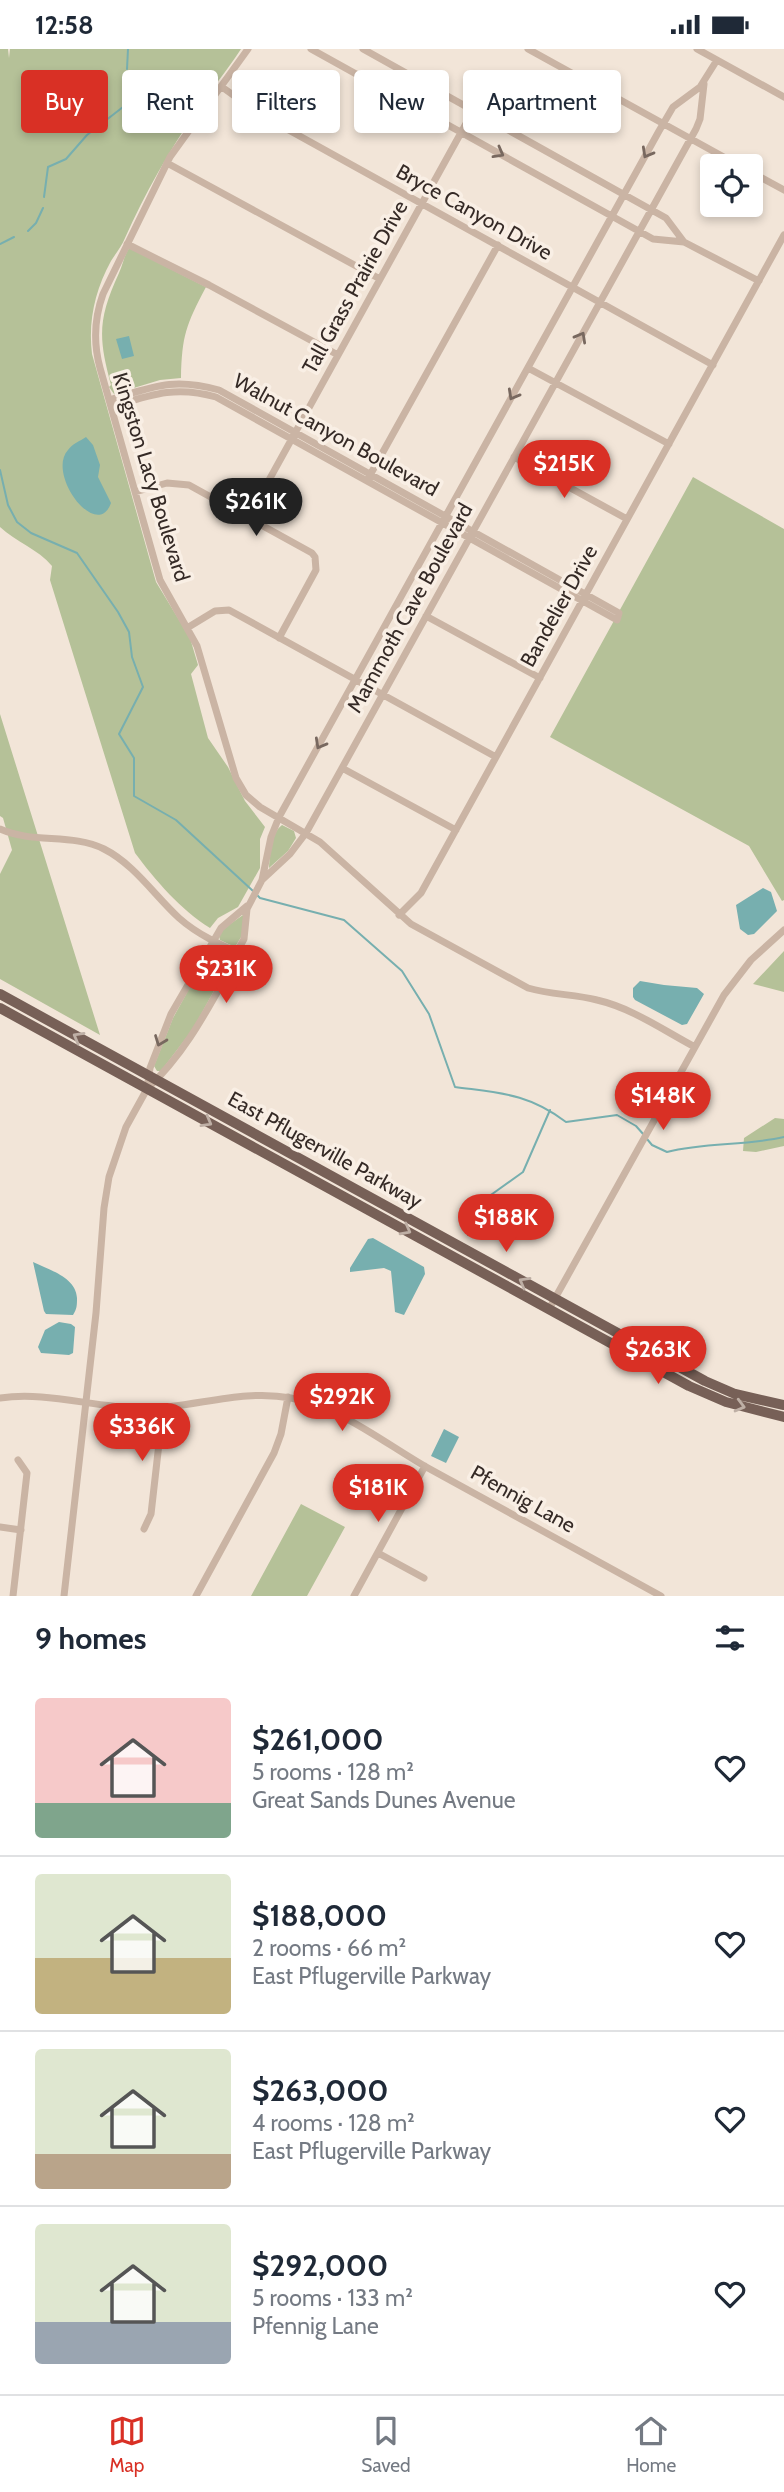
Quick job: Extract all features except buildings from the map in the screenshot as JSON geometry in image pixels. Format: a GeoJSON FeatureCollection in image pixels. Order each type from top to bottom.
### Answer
{"type":"FeatureCollection","features":[{"type":"Feature","properties":{"kind":"main road","name":"East Pflugerville Parkway"},"geometry":{"type":"LineString","coordinates":[[0,994],[705,1381],[735,1394],[784,1405]]}},
{"type":"Feature","properties":{"kind":"main road","name":"East Pflugerville Parkway"},"geometry":{"type":"LineString","coordinates":[[0,1008],[690,1386],[726,1402],[784,1417]]}},
{"type":"Feature","properties":{"kind":"street","name":"Kingston Lacy Boulevard"},"geometry":{"type":"LineString","coordinates":[[248,49],[167,163],[103,294],[95,323],[97,356],[160,580],[200,654],[236,778],[253,802],[326,847],[399,915],[438,940],[528,988],[547,994],[595,999],[621,1007],[695,1047]]}},
{"type":"Feature","properties":{"kind":"street"},"geometry":{"type":"LineString","coordinates":[[311,49],[657,240],[684,242],[759,281]]}},
{"type":"Feature","properties":{"kind":"street"},"geometry":{"type":"LineString","coordinates":[[363,49],[463,105]]}},
{"type":"Feature","properties":{"kind":"street"},"geometry":{"type":"LineString","coordinates":[[528,49],[718,154]]}},
{"type":"Feature","properties":{"kind":"street"},"geometry":{"type":"LineString","coordinates":[[696,49],[784,97]]}},
{"type":"Feature","properties":{"kind":"street","name":"Mammoth Cave Boulevard"},"geometry":{"type":"LineString","coordinates":[[153,1077],[179,1055],[241,954],[249,904],[262,880],[271,837],[279,817],[663,124],[673,107],[704,82],[717,60]]}},
{"type":"Feature","properties":{"kind":"street","name":"Mammoth Cave Boulevard"},"geometry":{"type":"LineString","coordinates":[[262,880],[290,854],[306,833],[652,210],[700,121],[704,82]]}},
{"type":"Feature","properties":{"kind":"street","name":"Bryce Canyon Drive"},"geometry":{"type":"LineString","coordinates":[[222,87],[258,113],[713,365]]}},
{"type":"Feature","properties":{"kind":"street","name":"Tall Grass Prairie Drive"},"geometry":{"type":"LineString","coordinates":[[248,517],[463,128]]}},
{"type":"Feature","properties":{"kind":"street"},"geometry":{"type":"LineString","coordinates":[[513,133],[668,219],[684,242]]}},
{"type":"Feature","properties":{"kind":"street"},"geometry":{"type":"LineString","coordinates":[[167,163],[380,279]]}},
{"type":"Feature","properties":{"kind":"street"},"geometry":{"type":"LineString","coordinates":[[763,179],[784,190]]}},
{"type":"Feature","properties":{"kind":"street","name":"Bandelier Drive"},"geometry":{"type":"LineString","coordinates":[[399,915],[421,893],[784,235]]}},
{"type":"Feature","properties":{"kind":"street"},"geometry":{"type":"LineString","coordinates":[[127,244],[338,355]]}},
{"type":"Feature","properties":{"kind":"street"},"geometry":{"type":"LineString","coordinates":[[368,478],[498,245]]}},
{"type":"Feature","properties":{"kind":"street"},"geometry":{"type":"LineString","coordinates":[[528,368],[669,444]]}},
{"type":"Feature","properties":{"kind":"street","name":"Walnut Canyon Boulevard"},"geometry":{"type":"LineString","coordinates":[[110,403],[167,383],[201,385],[219,390],[293,436],[584,598]]}},
{"type":"Feature","properties":{"kind":"street"},"geometry":{"type":"LineString","coordinates":[[514,457],[628,519]]}},
{"type":"Feature","properties":{"kind":"street"},"geometry":{"type":"LineString","coordinates":[[135,492],[167,483],[189,485],[315,557],[315,574],[279,638]]}},
{"type":"Feature","properties":{"kind":"street"},"geometry":{"type":"LineString","coordinates":[[187,628],[215,611],[225,609],[496,757]]}},
{"type":"Feature","properties":{"kind":"street"},"geometry":{"type":"LineString","coordinates":[[426,616],[540,678]]}},
{"type":"Feature","properties":{"kind":"street"},"geometry":{"type":"LineString","coordinates":[[342,768],[456,830]]}},
{"type":"Feature","properties":{"kind":"street"},"geometry":{"type":"LineString","coordinates":[[1,829],[29,837],[79,841],[104,849],[124,864],[185,923],[213,941],[241,954]]}},
{"type":"Feature","properties":{"kind":"street","name":"Mammoth Cave Boulevard"},"geometry":{"type":"LineString","coordinates":[[147,1089],[153,1077],[158,1046],[171,1014],[221,927],[249,904]]}},
{"type":"Feature","properties":{"kind":"street"},"geometry":{"type":"LineString","coordinates":[[549,1309],[724,995],[751,960],[784,930]]}},
{"type":"Feature","properties":{"kind":"street"},"geometry":{"type":"LineString","coordinates":[[64,1596],[109,1177],[122,1138],[147,1089]]}},
{"type":"Feature","properties":{"kind":"street"},"geometry":{"type":"LineString","coordinates":[[350,1200],[356,1189]]}},
{"type":"Feature","properties":{"kind":"street","name":"Pfennig Lane"},"geometry":{"type":"LineString","coordinates":[[0,1398],[23,1396],[127,1408],[163,1408],[246,1395],[288,1397],[339,1415],[425,1466],[661,1596]]}},
{"type":"Feature","properties":{"kind":"street"},"geometry":{"type":"LineString","coordinates":[[196,1596],[274,1453],[281,1434],[288,1397]]}},
{"type":"Feature","properties":{"kind":"street"},"geometry":{"type":"LineString","coordinates":[[144,1529],[150,1514],[163,1408]]}},
{"type":"Feature","properties":{"kind":"street"},"geometry":{"type":"LineString","coordinates":[[13,1596],[27,1473],[18,1460]]}},
{"type":"Feature","properties":{"kind":"street"},"geometry":{"type":"LineString","coordinates":[[354,1596],[425,1466]]}},
{"type":"Feature","properties":{"kind":"street"},"geometry":{"type":"LineString","coordinates":[[0,1527],[21,1529]]}},
{"type":"Feature","properties":{"kind":"street"},"geometry":{"type":"LineString","coordinates":[[378,1553],[424,1578]]}},
{"type":"Feature","properties":{"kind":"green space"},"geometry":{"type":"Polygon","coordinates":[[[0,49],[8,49],[9,58],[10,49],[241,49],[218,81],[218,70],[122,70],[122,133],[182,133],[111,261],[94,306],[91,330],[92,354],[156,582],[190,638],[198,665],[191,674],[208,738],[228,767],[245,801],[265,827],[260,839],[260,868],[238,907],[218,918],[210,928],[169,894],[135,853],[50,580],[52,566],[0,527],[0,49]]]}},
{"type":"Feature","properties":{"kind":"green space"},"geometry":{"type":"Polygon","coordinates":[[[129,248],[206,287],[186,331],[181,378],[160,380],[114,394],[109,387],[111,385],[102,328],[107,303],[129,248]]]}},
{"type":"Feature","properties":{"kind":"green space"},"geometry":{"type":"Polygon","coordinates":[[[693,477],[784,529],[782,901],[749,846],[550,737],[693,477]]]}},
{"type":"Feature","properties":{"kind":"green space"},"geometry":{"type":"Polygon","coordinates":[[[0,714],[100,1035],[0,979],[0,874],[12,850],[3,818],[0,816],[0,714]]]}},
{"type":"Feature","properties":{"kind":"green space"},"geometry":{"type":"Polygon","coordinates":[[[282,825],[294,831],[296,838],[288,851],[269,868],[273,839],[282,825]]]}},
{"type":"Feature","properties":{"kind":"green space"},"geometry":{"type":"Polygon","coordinates":[[[243,915],[243,934],[235,947],[220,940],[223,929],[243,915]]]}},
{"type":"Feature","properties":{"kind":"green space"},"geometry":{"type":"Polygon","coordinates":[[[211,949],[229,959],[222,970],[221,978],[193,1029],[161,1071],[157,1071],[154,1066],[173,1018],[211,949]]]}},
{"type":"Feature","properties":{"kind":"green space"},"geometry":{"type":"Polygon","coordinates":[[[784,951],[784,992],[753,984],[784,951]]]}},
{"type":"Feature","properties":{"kind":"green space"},"geometry":{"type":"Polygon","coordinates":[[[775,1118],[784,1119],[784,1146],[756,1152],[743,1151],[744,1138],[775,1118]]]}},
{"type":"Feature","properties":{"kind":"green space"},"geometry":{"type":"Polygon","coordinates":[[[301,1504],[345,1527],[307,1596],[251,1596],[301,1504]]]}},
{"type":"Feature","properties":{"kind":"water"},"geometry":{"type":"Polygon","coordinates":[[[129,336],[134,356],[122,359],[116,339],[129,336]]]}},
{"type":"Feature","properties":{"kind":"water"},"geometry":{"type":"Polygon","coordinates":[[[86,437],[93,445],[100,465],[98,477],[111,503],[104,513],[95,515],[85,510],[76,500],[63,474],[63,461],[68,450],[86,437]]]}},
{"type":"Feature","properties":{"kind":"water"},"geometry":{"type":"Polygon","coordinates":[[[763,888],[771,892],[777,911],[754,934],[748,935],[740,929],[736,905],[763,888]]]}},
{"type":"Feature","properties":{"kind":"water"},"geometry":{"type":"Polygon","coordinates":[[[640,981],[697,988],[704,994],[687,1024],[682,1025],[635,1000],[633,988],[640,981]]]}},
{"type":"Feature","properties":{"kind":"water"},"geometry":{"type":"Polygon","coordinates":[[[373,1238],[424,1267],[425,1274],[404,1315],[395,1312],[391,1271],[384,1268],[350,1272],[368,1239],[373,1238]]]}},
{"type":"Feature","properties":{"kind":"water"},"geometry":{"type":"Polygon","coordinates":[[[33,1262],[61,1275],[72,1285],[77,1298],[73,1315],[46,1314],[33,1262]]]}},
{"type":"Feature","properties":{"kind":"water"},"geometry":{"type":"Polygon","coordinates":[[[59,1322],[75,1327],[73,1353],[41,1353],[38,1347],[45,1330],[59,1322]]]}},
{"type":"Feature","properties":{"kind":"water"},"geometry":{"type":"Polygon","coordinates":[[[444,1429],[459,1437],[446,1463],[431,1456],[444,1429]]]}},
{"type":"Feature","properties":{"kind":"waterway"},"geometry":{"type":"LineString","coordinates":[[127,69],[128,49]]}},
{"type":"Feature","properties":{"kind":"waterway"},"geometry":{"type":"LineString","coordinates":[[44,197],[48,167],[66,159],[87,135],[122,108]]}},
{"type":"Feature","properties":{"kind":"waterway"},"geometry":{"type":"LineString","coordinates":[[28,231],[36,223],[43,208]]}},
{"type":"Feature","properties":{"kind":"waterway"},"geometry":{"type":"LineString","coordinates":[[0,244],[14,237]]}},
{"type":"Feature","properties":{"kind":"waterway"},"geometry":{"type":"LineString","coordinates":[[0,470],[8,505],[17,522],[31,533],[77,553],[129,632],[132,657],[143,687],[119,734],[134,758],[134,796],[176,820],[253,891]]}},
{"type":"Feature","properties":{"kind":"waterway"},"geometry":{"type":"LineString","coordinates":[[257,895],[344,920],[402,971],[429,1014],[455,1087],[526,1100],[566,1122],[617,1115],[636,1126],[644,1135]]}},
{"type":"Feature","properties":{"kind":"waterway"},"geometry":{"type":"LineString","coordinates":[[468,1235],[488,1197],[523,1172],[550,1110]]}},
{"type":"Feature","properties":{"kind":"waterway"},"geometry":{"type":"LineString","coordinates":[[647,1139],[652,1145],[667,1152],[784,1137]]}}]}
